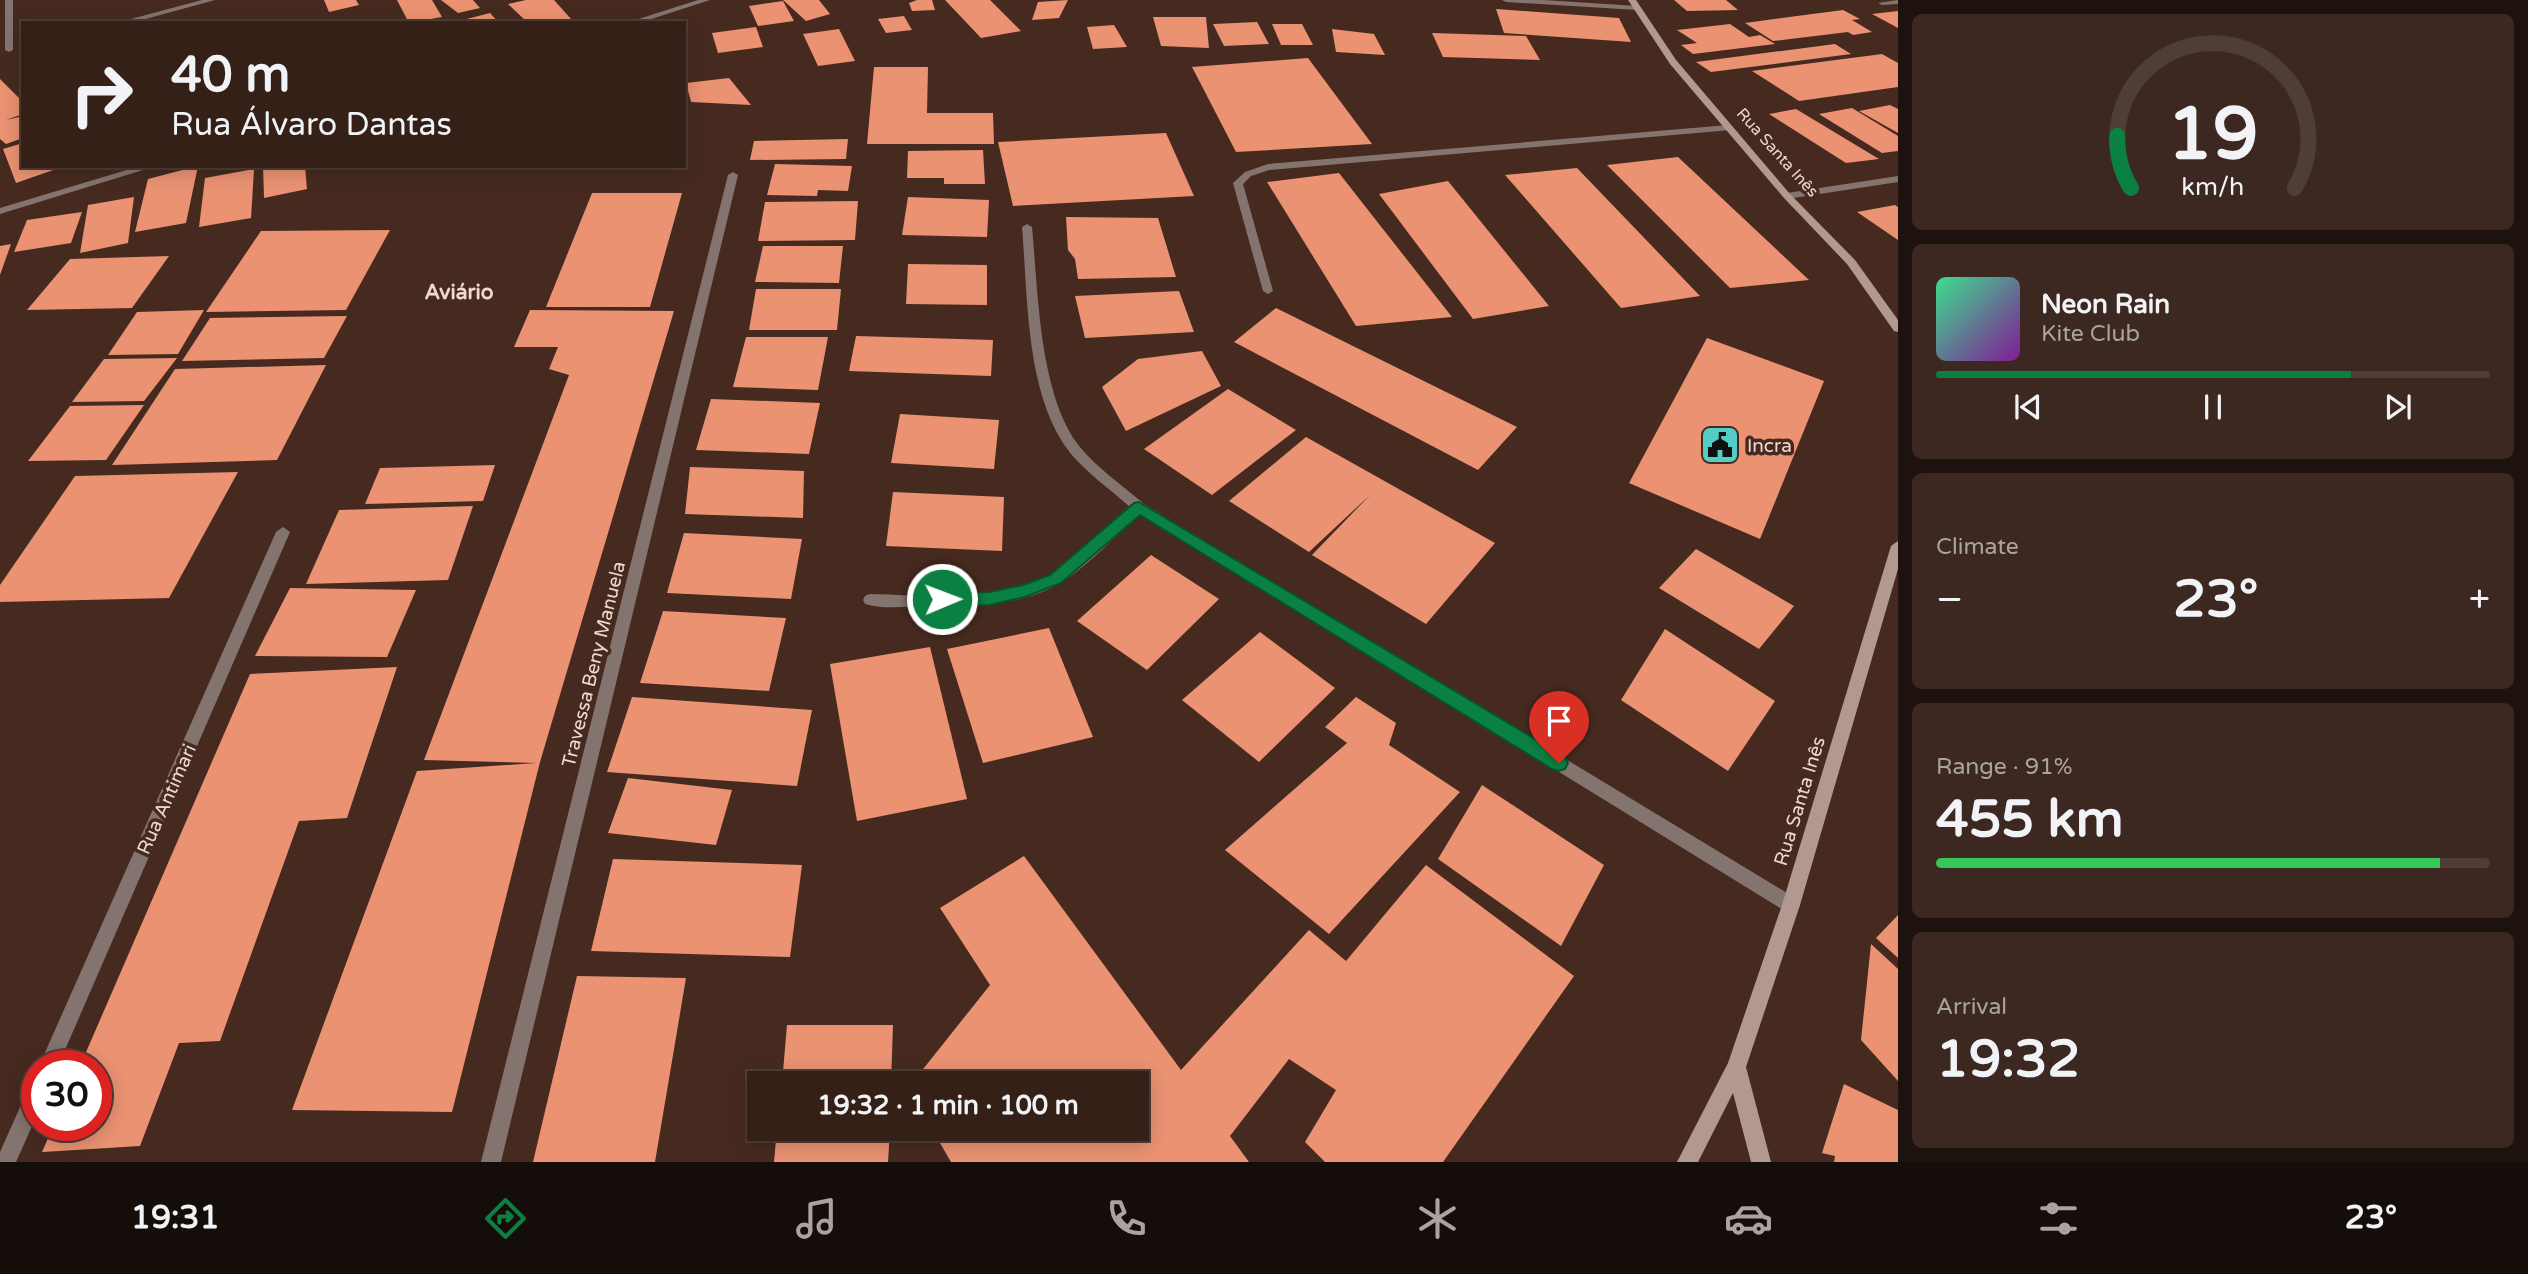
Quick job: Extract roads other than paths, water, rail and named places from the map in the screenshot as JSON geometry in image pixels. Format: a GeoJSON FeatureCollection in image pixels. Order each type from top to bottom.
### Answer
{"type":"FeatureCollection","features":[{"type":"Feature","properties":{"kind":"street"},"geometry":{"type":"LineString","coordinates":[[0,2],[9,0],[4,52],[21,48]]}},
{"type":"Feature","properties":{"kind":"street"},"geometry":{"type":"LineString","coordinates":[[128,21],[211,0]]}},
{"type":"Feature","properties":{"kind":"street"},"geometry":{"type":"LineString","coordinates":[[637,21],[706,0]]}},
{"type":"Feature","properties":{"kind":"street"},"geometry":{"type":"LineString","coordinates":[[1506,0],[1635,4]]}},
{"type":"Feature","properties":{"kind":"street"},"geometry":{"type":"LineString","coordinates":[[1882,4],[1898,2]]}},
{"type":"Feature","properties":{"kind":"street","name":"Rua Santa Inês"},"geometry":{"type":"LineString","coordinates":[[1635,4],[1673,62],[1787,196],[1851,262],[1898,328]]}},
{"type":"Feature","properties":{"kind":"street"},"geometry":{"type":"LineString","coordinates":[[1268,291],[1238,183],[1248,174],[1269,167],[1728,128]]}},
{"type":"Feature","properties":{"kind":"street"},"geometry":{"type":"LineString","coordinates":[[0,211],[144,168]]}},
{"type":"Feature","properties":{"kind":"street","name":"Travessa Beny Manuela"},"geometry":{"type":"LineString","coordinates":[[491,1162],[733,175]]}},
{"type":"Feature","properties":{"kind":"street"},"geometry":{"type":"LineString","coordinates":[[1787,196],[1898,179]]}},
{"type":"Feature","properties":{"kind":"street"},"geometry":{"type":"LineString","coordinates":[[1027,227],[1042,365],[1055,414],[1073,449],[1139,507],[1791,905]]}},
{"type":"Feature","properties":{"kind":"street"},"geometry":{"type":"LineString","coordinates":[[870,600],[990,598],[1025,591],[1056,579],[1139,507]]}},
{"type":"Feature","properties":{"kind":"street","name":"Rua Antimari"},"geometry":{"type":"LineString","coordinates":[[55,1050],[283,531]]}},
{"type":"Feature","properties":{"kind":"street","name":"Rua Santa Inês"},"geometry":{"type":"LineString","coordinates":[[1687,1162],[1736,1067],[1791,905],[1898,546]]}},
{"type":"Feature","properties":{"kind":"street"},"geometry":{"type":"LineString","coordinates":[[1736,1067],[1760,1162]]}},
{"type":"Feature","properties":{"kind":"street"},"geometry":{"type":"LineString","coordinates":[[6,1162],[21,1128]]}},
{"type":"Feature","properties":{"kind":"place","name":"Incra"},"geometry":{"type":"Point","coordinates":[1720,445]}},
{"type":"Feature","properties":{"kind":"district","name":"Aviário"},"geometry":{"type":"Point","coordinates":[459,292]}}]}
